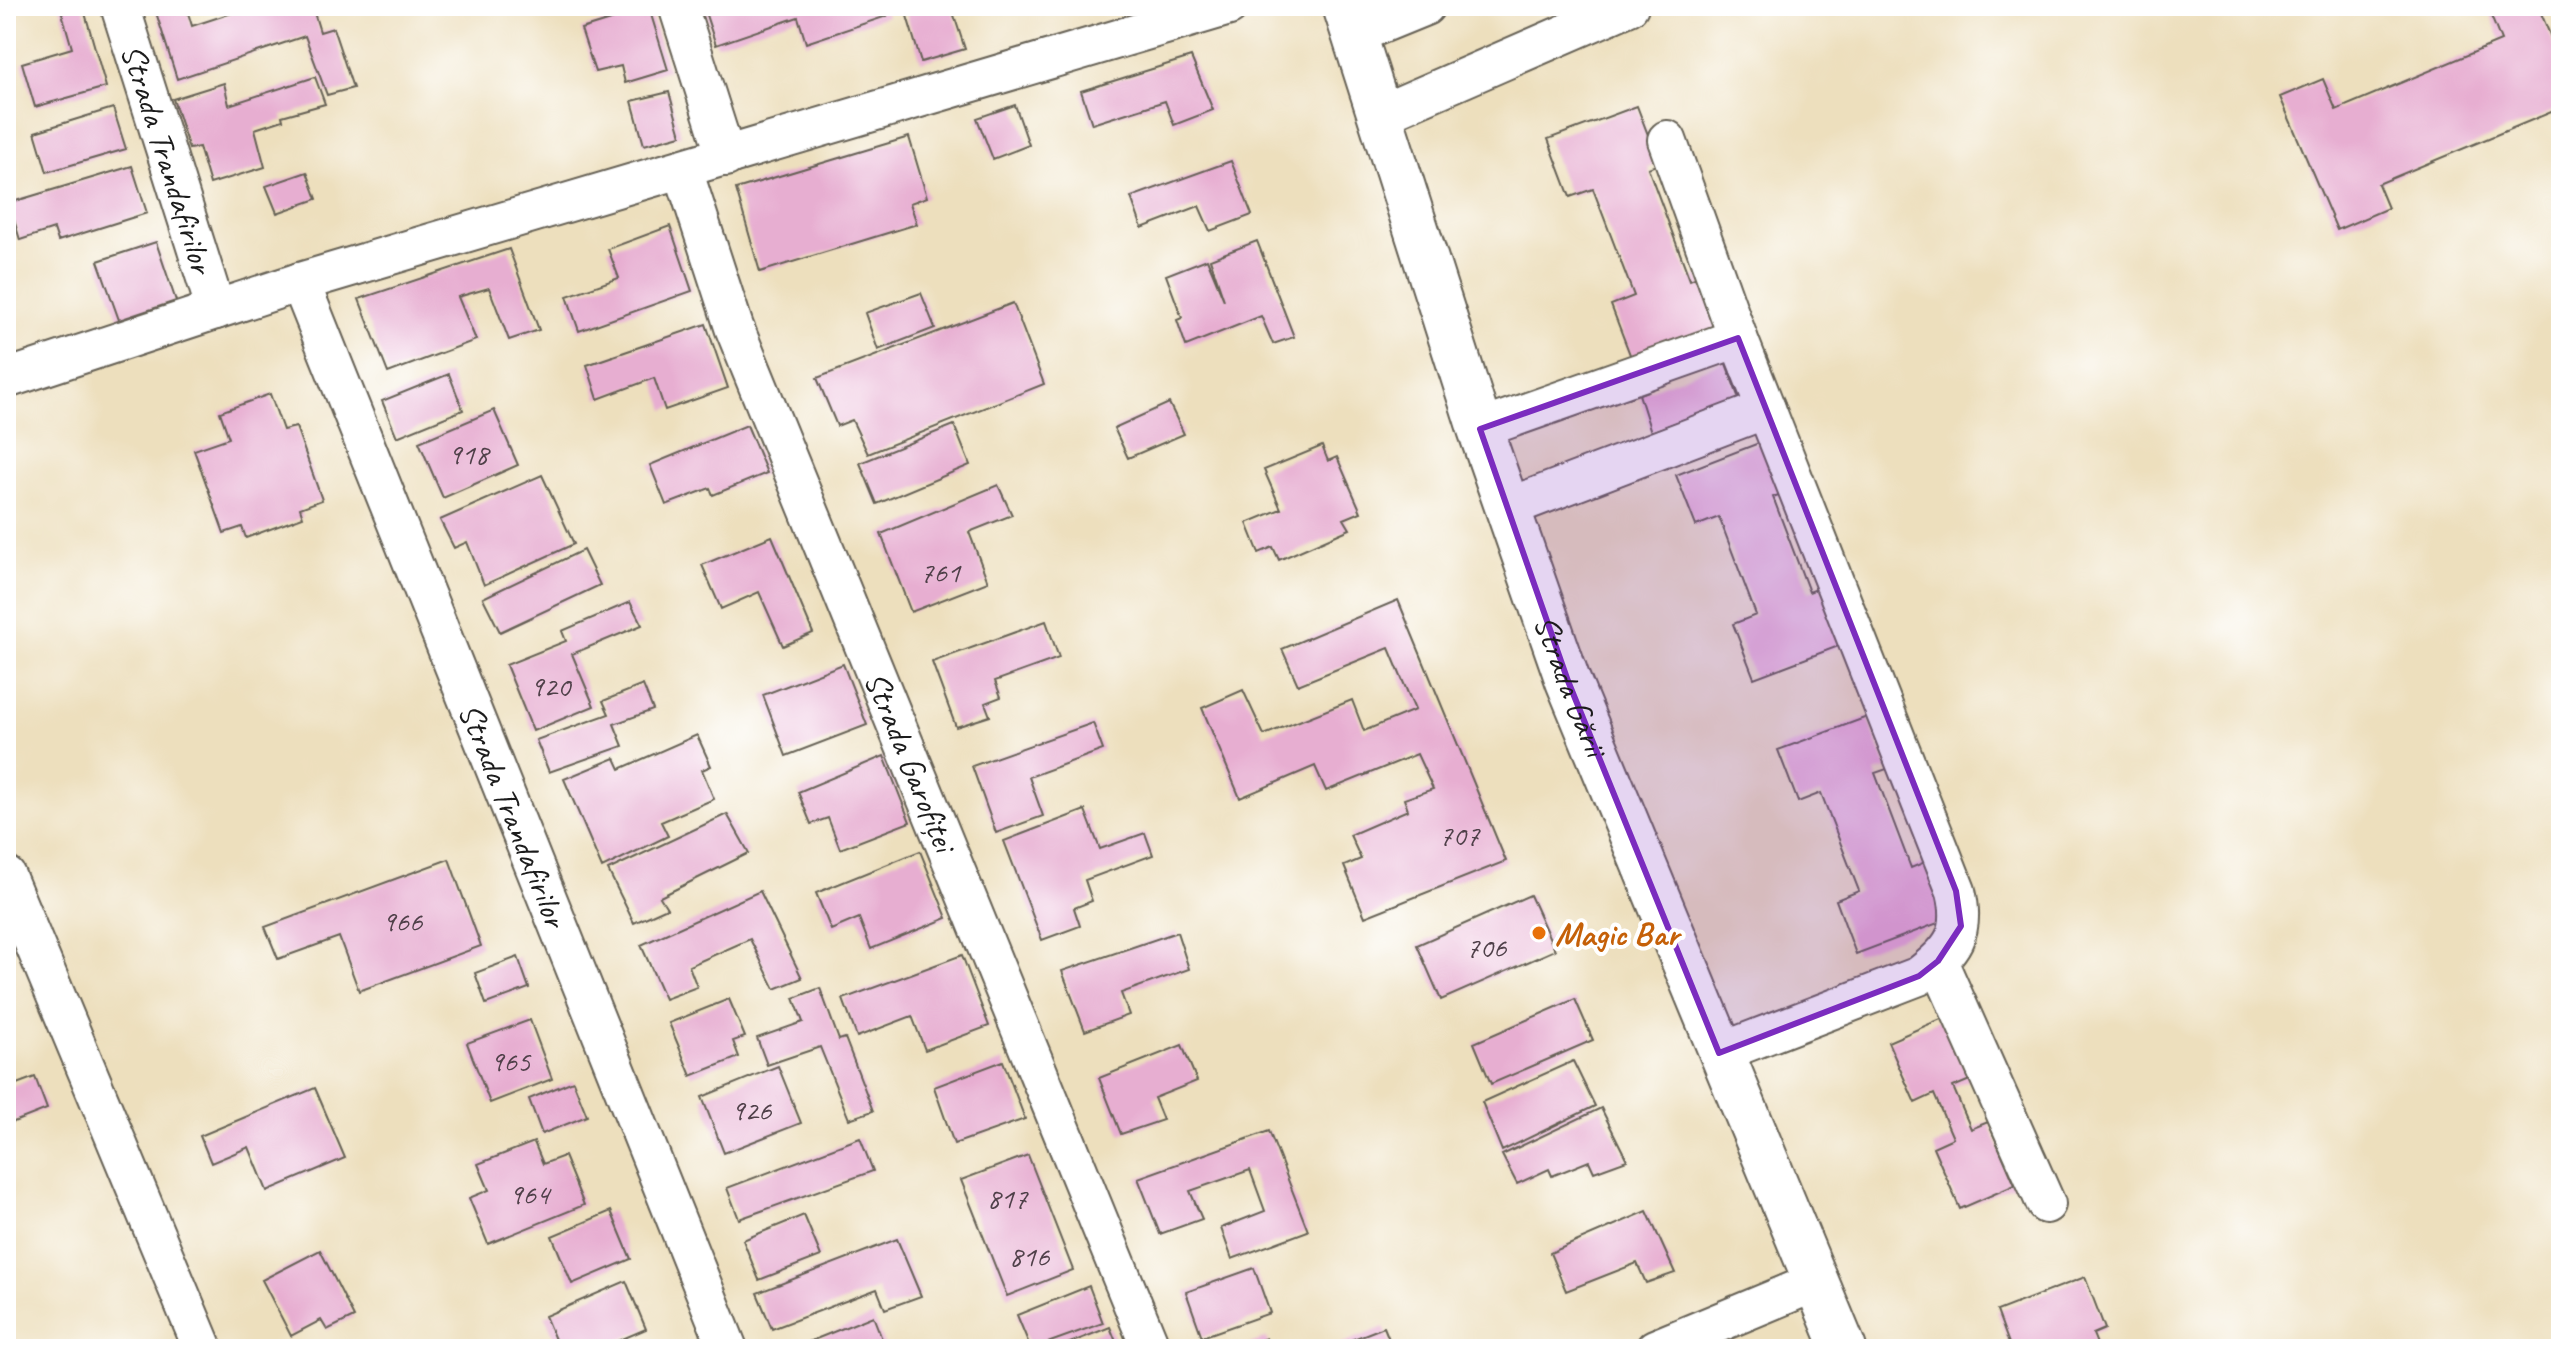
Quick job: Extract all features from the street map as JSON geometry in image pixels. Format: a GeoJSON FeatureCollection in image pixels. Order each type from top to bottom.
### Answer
{"type":"FeatureCollection","features":[{"type":"Feature","properties":{"kind":"main road","name":"Strada Gării"},"geometry":{"type":"LineString","coordinates":[[1350,20],[1480,429],[1568,681],[1719,1053],[1844,1349]]}},
{"type":"Feature","properties":{"kind":"street","name":"Strada Trandafirilor"},"geometry":{"type":"LineString","coordinates":[[120,6],[216,310]]}},
{"type":"Feature","properties":{"kind":"street"},"geometry":{"type":"LineString","coordinates":[[678,6],[726,157]]}},
{"type":"Feature","properties":{"kind":"street"},"geometry":{"type":"LineString","coordinates":[[6,379],[300,282],[1229,6]]}},
{"type":"Feature","properties":{"kind":"street"},"geometry":{"type":"LineString","coordinates":[[1350,20],[1425,6]]}},
{"type":"Feature","properties":{"kind":"street"},"geometry":{"type":"LineString","coordinates":[[1381,114],[1629,6]]}},
{"type":"Feature","properties":{"kind":"street"},"geometry":{"type":"LineString","coordinates":[[1667,140],[1738,338],[1956,891],[1961,926],[1938,961],[1919,976],[1719,1053]]}},
{"type":"Feature","properties":{"kind":"street","name":"Strada Garofiței"},"geometry":{"type":"LineString","coordinates":[[683,170],[734,327],[1151,1349]]}},
{"type":"Feature","properties":{"kind":"street","name":"Strada Trandafirilor"},"geometry":{"type":"LineString","coordinates":[[300,282],[728,1349]]}},
{"type":"Feature","properties":{"kind":"street"},"geometry":{"type":"LineString","coordinates":[[1480,429],[1738,338]]}},
{"type":"Feature","properties":{"kind":"street"},"geometry":{"type":"LineString","coordinates":[[1507,508],[1766,409]]}},
{"type":"Feature","properties":{"kind":"street"},"geometry":{"type":"LineString","coordinates":[[6,876],[203,1349]]}},
{"type":"Feature","properties":{"kind":"street"},"geometry":{"type":"LineString","coordinates":[[1938,961],[2046,1204]]}},
{"type":"Feature","properties":{"kind":"street"},"geometry":{"type":"LineString","coordinates":[[1655,1349],[1816,1282]]}},
{"type":"Feature","properties":{"kind":"highlighted area"},"geometry":{"type":"Polygon","coordinates":[[[1738,338],[1956,891],[1961,926],[1938,961],[1919,976],[1719,1053],[1568,681],[1480,429],[1738,338]]]}},
{"type":"Feature","properties":{"kind":"building"},"geometry":{"type":"Polygon","coordinates":[[[60,6],[83,6],[106,87],[35,107],[22,63],[72,48],[60,6]]]}},
{"type":"Feature","properties":{"kind":"building"},"geometry":{"type":"Polygon","coordinates":[[[154,6],[186,6],[192,26],[253,6],[312,6],[320,32],[333,28],[353,88],[327,95],[305,36],[177,79],[154,6]]]}},
{"type":"Feature","properties":{"kind":"building"},"geometry":{"type":"Polygon","coordinates":[[[703,6],[883,6],[887,16],[806,43],[798,17],[716,45],[703,6]]]}},
{"type":"Feature","properties":{"kind":"building"},"geometry":{"type":"Polygon","coordinates":[[[904,6],[951,6],[965,49],[921,62],[904,6]]]}},
{"type":"Feature","properties":{"kind":"building"},"geometry":{"type":"Polygon","coordinates":[[[2487,6],[2538,6],[2561,61],[2561,108],[2378,184],[2388,208],[2337,230],[2280,97],[2323,79],[2336,110],[2501,41],[2487,6]]]}},
{"type":"Feature","properties":{"kind":"building"},"geometry":{"type":"Polygon","coordinates":[[[649,8],[668,70],[625,83],[621,66],[595,72],[581,29],[649,8]]]}},
{"type":"Feature","properties":{"kind":"building"},"geometry":{"type":"Polygon","coordinates":[[[1191,57],[1213,110],[1174,125],[1165,101],[1092,124],[1081,91],[1191,57]]]}},
{"type":"Feature","properties":{"kind":"building"},"geometry":{"type":"Polygon","coordinates":[[[315,77],[325,104],[282,116],[283,120],[255,129],[265,167],[210,184],[199,147],[189,149],[173,99],[224,83],[229,105],[315,77]]]}},
{"type":"Feature","properties":{"kind":"building"},"geometry":{"type":"Polygon","coordinates":[[[669,92],[681,135],[644,145],[632,101],[669,92]]]}},
{"type":"Feature","properties":{"kind":"building"},"geometry":{"type":"Polygon","coordinates":[[[1015,105],[1029,145],[993,159],[977,118],[1015,105]]]}},
{"type":"Feature","properties":{"kind":"building"},"geometry":{"type":"Polygon","coordinates":[[[1637,106],[1659,164],[1648,168],[1690,280],[1699,276],[1723,331],[1634,365],[1611,305],[1634,296],[1593,189],[1570,197],[1548,139],[1637,106]]]}},
{"type":"Feature","properties":{"kind":"building"},"geometry":{"type":"Polygon","coordinates":[[[113,108],[126,149],[47,172],[35,132],[113,108]]]}},
{"type":"Feature","properties":{"kind":"building"},"geometry":{"type":"Polygon","coordinates":[[[909,137],[927,197],[910,203],[917,224],[760,272],[736,189],[909,137]]]}},
{"type":"Feature","properties":{"kind":"building"},"geometry":{"type":"Polygon","coordinates":[[[1231,161],[1252,215],[1210,231],[1199,206],[1142,228],[1131,197],[1231,161]]]}},
{"type":"Feature","properties":{"kind":"building"},"geometry":{"type":"Polygon","coordinates":[[[132,166],[147,213],[58,241],[54,229],[20,240],[9,203],[132,166]]]}},
{"type":"Feature","properties":{"kind":"building"},"geometry":{"type":"Polygon","coordinates":[[[307,172],[317,199],[277,213],[266,186],[307,172]]]}},
{"type":"Feature","properties":{"kind":"building"},"geometry":{"type":"Polygon","coordinates":[[[670,226],[692,291],[579,331],[567,296],[619,278],[608,249],[670,226]]]}},
{"type":"Feature","properties":{"kind":"building"},"geometry":{"type":"Polygon","coordinates":[[[1257,241],[1294,337],[1273,344],[1261,316],[1186,346],[1177,320],[1182,318],[1166,275],[1207,259],[1224,300],[1210,259],[1257,241]]]}},
{"type":"Feature","properties":{"kind":"building"},"geometry":{"type":"Polygon","coordinates":[[[156,242],[176,301],[119,320],[98,261],[156,242]]]}},
{"type":"Feature","properties":{"kind":"building"},"geometry":{"type":"Polygon","coordinates":[[[509,249],[539,330],[509,340],[489,288],[458,297],[476,340],[388,373],[359,299],[509,249]]]}},
{"type":"Feature","properties":{"kind":"building"},"geometry":{"type":"Polygon","coordinates":[[[921,293],[935,328],[878,350],[865,313],[921,293]]]}},
{"type":"Feature","properties":{"kind":"building"},"geometry":{"type":"Polygon","coordinates":[[[1013,303],[1044,384],[868,454],[852,420],[837,426],[817,378],[1013,303]]]}},
{"type":"Feature","properties":{"kind":"building"},"geometry":{"type":"Polygon","coordinates":[[[706,324],[728,388],[665,410],[654,378],[598,399],[587,365],[706,324]]]}},
{"type":"Feature","properties":{"kind":"building"},"geometry":{"type":"Polygon","coordinates":[[[1725,361],[1739,399],[1651,432],[1639,394],[1725,361]]]}},
{"type":"Feature","properties":{"kind":"building"},"geometry":{"type":"Polygon","coordinates":[[[449,374],[463,410],[397,437],[382,401],[449,374]]]}},
{"type":"Feature","properties":{"kind":"building"},"geometry":{"type":"Polygon","coordinates":[[[270,394],[283,430],[296,427],[322,500],[300,508],[303,517],[246,538],[242,527],[224,533],[194,450],[229,438],[220,412],[270,394]]]}},
{"type":"Feature","properties":{"kind":"building"},"geometry":{"type":"Polygon","coordinates":[[[1169,403],[1184,434],[1128,458],[1114,428],[1169,403]]]}},
{"type":"Feature","properties":{"kind":"building"},"geometry":{"type":"Polygon","coordinates":[[[494,410],[518,465],[443,498],[419,442],[494,410]]]}},
{"type":"Feature","properties":{"kind":"building"},"geometry":{"type":"Polygon","coordinates":[[[747,425],[767,473],[713,495],[710,488],[666,505],[650,465],[747,425]]]}},
{"type":"Feature","properties":{"kind":"building"},"geometry":{"type":"Polygon","coordinates":[[[954,425],[970,465],[877,504],[860,463],[954,425]]]}},
{"type":"Feature","properties":{"kind":"building"},"geometry":{"type":"Polygon","coordinates":[[[1764,441],[1784,493],[1773,497],[1809,592],[1822,587],[1844,644],[1754,678],[1733,624],[1756,615],[1719,517],[1696,526],[1676,475],[1764,441]]]}},
{"type":"Feature","properties":{"kind":"building"},"geometry":{"type":"Polygon","coordinates":[[[1322,446],[1328,461],[1337,457],[1361,512],[1344,519],[1350,529],[1279,560],[1273,547],[1259,553],[1247,523],[1281,509],[1264,470],[1322,446]]]}},
{"type":"Feature","properties":{"kind":"building"},"geometry":{"type":"Polygon","coordinates":[[[542,475],[574,544],[484,585],[467,542],[454,548],[440,520],[542,475]]]}},
{"type":"Feature","properties":{"kind":"building"},"geometry":{"type":"Polygon","coordinates":[[[998,485],[1012,515],[969,532],[988,582],[911,612],[881,534],[998,485]]]}},
{"type":"Feature","properties":{"kind":"building"},"geometry":{"type":"Polygon","coordinates":[[[772,536],[813,633],[783,646],[759,592],[721,609],[702,565],[772,536]]]}},
{"type":"Feature","properties":{"kind":"building"},"geometry":{"type":"Polygon","coordinates":[[[583,550],[600,585],[500,632],[483,598],[583,550]]]}},
{"type":"Feature","properties":{"kind":"building"},"geometry":{"type":"Polygon","coordinates":[[[1398,600],[1506,861],[1365,917],[1344,866],[1361,859],[1350,835],[1408,810],[1404,799],[1433,789],[1417,754],[1326,791],[1315,766],[1240,798],[1202,708],[1243,690],[1264,735],[1352,700],[1364,731],[1415,710],[1389,648],[1298,685],[1282,649],[1398,600]]]}},
{"type":"Feature","properties":{"kind":"building"},"geometry":{"type":"Polygon","coordinates":[[[630,602],[642,625],[572,654],[594,706],[533,731],[506,665],[566,641],[562,631],[630,602]]]}},
{"type":"Feature","properties":{"kind":"building"},"geometry":{"type":"Polygon","coordinates":[[[1046,621],[1059,658],[995,681],[1001,697],[985,703],[990,716],[956,727],[932,662],[1046,621]]]}},
{"type":"Feature","properties":{"kind":"building"},"geometry":{"type":"Polygon","coordinates":[[[843,664],[867,725],[786,756],[763,695],[843,664]]]}},
{"type":"Feature","properties":{"kind":"building"},"geometry":{"type":"Polygon","coordinates":[[[643,685],[653,710],[614,724],[623,746],[549,772],[536,740],[609,714],[603,701],[643,685]]]}},
{"type":"Feature","properties":{"kind":"building"},"geometry":{"type":"Polygon","coordinates":[[[1867,717],[1887,769],[1875,773],[1911,868],[1925,862],[1946,920],[1856,954],[1836,900],[1859,891],[1821,793],[1798,802],[1778,750],[1867,717]]]}},
{"type":"Feature","properties":{"kind":"building"},"geometry":{"type":"Polygon","coordinates":[[[1093,723],[1103,750],[1029,777],[1043,816],[996,833],[972,766],[1093,723]]]}},
{"type":"Feature","properties":{"kind":"building"},"geometry":{"type":"Polygon","coordinates":[[[697,735],[711,766],[702,770],[714,799],[661,822],[668,836],[602,868],[564,779],[615,758],[620,769],[697,735]]]}},
{"type":"Feature","properties":{"kind":"building"},"geometry":{"type":"Polygon","coordinates":[[[884,756],[910,822],[840,849],[828,818],[811,824],[798,792],[884,756]]]}},
{"type":"Feature","properties":{"kind":"building"},"geometry":{"type":"Polygon","coordinates":[[[1085,810],[1100,849],[1145,833],[1153,855],[1085,880],[1092,901],[1074,908],[1080,926],[1042,940],[1004,841],[1085,810]]]}},
{"type":"Feature","properties":{"kind":"building"},"geometry":{"type":"Polygon","coordinates":[[[727,814],[749,853],[660,897],[667,908],[634,923],[608,870],[727,814]]]}},
{"type":"Feature","properties":{"kind":"building"},"geometry":{"type":"Polygon","coordinates":[[[920,851],[947,918],[871,949],[859,918],[831,930],[816,893],[920,851]]]}},
{"type":"Feature","properties":{"kind":"building"},"geometry":{"type":"Polygon","coordinates":[[[449,859],[481,946],[359,991],[339,937],[278,959],[265,927],[449,859]]]}},
{"type":"Feature","properties":{"kind":"building"},"geometry":{"type":"Polygon","coordinates":[[[760,891],[802,978],[775,989],[750,939],[689,966],[697,987],[665,999],[641,945],[760,891]]]}},
{"type":"Feature","properties":{"kind":"building"},"geometry":{"type":"Polygon","coordinates":[[[1530,895],[1555,950],[1441,1000],[1417,945],[1530,895]]]}},
{"type":"Feature","properties":{"kind":"building"},"geometry":{"type":"Polygon","coordinates":[[[1177,932],[1189,969],[1121,993],[1129,1015],[1085,1031],[1062,971],[1177,932]]]}},
{"type":"Feature","properties":{"kind":"building"},"geometry":{"type":"Polygon","coordinates":[[[962,955],[989,1026],[925,1050],[912,1016],[857,1037],[843,999],[962,955]]]}},
{"type":"Feature","properties":{"kind":"building"},"geometry":{"type":"Polygon","coordinates":[[[518,957],[529,988],[486,1004],[475,973],[518,957]]]}},
{"type":"Feature","properties":{"kind":"building"},"geometry":{"type":"Polygon","coordinates":[[[820,988],[839,1040],[845,1038],[873,1111],[849,1119],[820,1047],[767,1065],[757,1038],[803,1022],[794,998],[820,988]]]}},
{"type":"Feature","properties":{"kind":"building"},"geometry":{"type":"Polygon","coordinates":[[[729,999],[745,1037],[733,1041],[739,1057],[691,1076],[669,1023],[729,999]]]}},
{"type":"Feature","properties":{"kind":"building"},"geometry":{"type":"Polygon","coordinates":[[[1575,999],[1593,1040],[1491,1084],[1474,1043],[1575,999]]]}},
{"type":"Feature","properties":{"kind":"building"},"geometry":{"type":"Polygon","coordinates":[[[1943,1018],[1970,1080],[1953,1087],[1971,1129],[1988,1122],[2015,1185],[1960,1209],[1933,1147],[1953,1138],[1934,1094],[1915,1103],[1888,1042],[1943,1018]]]}},
{"type":"Feature","properties":{"kind":"building"},"geometry":{"type":"Polygon","coordinates":[[[530,1020],[552,1079],[490,1103],[467,1043],[530,1020]]]}},
{"type":"Feature","properties":{"kind":"building"},"geometry":{"type":"Polygon","coordinates":[[[1182,1045],[1197,1081],[1154,1098],[1163,1120],[1121,1134],[1099,1078],[1182,1045]]]}},
{"type":"Feature","properties":{"kind":"building"},"geometry":{"type":"Polygon","coordinates":[[[1003,1061],[1025,1119],[954,1144],[934,1087],[1003,1061]]]}},
{"type":"Feature","properties":{"kind":"building"},"geometry":{"type":"Polygon","coordinates":[[[1573,1061],[1595,1106],[1502,1151],[1482,1102],[1573,1061]]]}},
{"type":"Feature","properties":{"kind":"building"},"geometry":{"type":"Polygon","coordinates":[[[778,1066],[801,1123],[724,1153],[702,1097],[778,1066]]]}},
{"type":"Feature","properties":{"kind":"building"},"geometry":{"type":"Polygon","coordinates":[[[35,1077],[47,1109],[6,1125],[6,1088],[35,1077]]]}},
{"type":"Feature","properties":{"kind":"building"},"geometry":{"type":"Polygon","coordinates":[[[573,1081],[587,1116],[542,1134],[529,1099],[573,1081]]]}},
{"type":"Feature","properties":{"kind":"building"},"geometry":{"type":"Polygon","coordinates":[[[315,1088],[345,1158],[267,1191],[249,1147],[211,1163],[200,1136],[315,1088]]]}},
{"type":"Feature","properties":{"kind":"building"},"geometry":{"type":"Polygon","coordinates":[[[1601,1108],[1627,1160],[1594,1172],[1589,1161],[1552,1176],[1549,1169],[1517,1184],[1502,1155],[1601,1108]]]}},
{"type":"Feature","properties":{"kind":"building"},"geometry":{"type":"Polygon","coordinates":[[[1269,1131],[1308,1231],[1232,1259],[1221,1228],[1265,1211],[1250,1170],[1190,1191],[1202,1219],[1160,1234],[1138,1178],[1269,1131]]]}},
{"type":"Feature","properties":{"kind":"building"},"geometry":{"type":"Polygon","coordinates":[[[860,1138],[873,1171],[739,1219],[727,1188],[860,1138]]]}},
{"type":"Feature","properties":{"kind":"building"},"geometry":{"type":"Polygon","coordinates":[[[534,1142],[543,1164],[564,1156],[584,1205],[488,1244],[469,1198],[489,1190],[478,1164],[534,1142]]]}},
{"type":"Feature","properties":{"kind":"building"},"geometry":{"type":"Polygon","coordinates":[[[1028,1155],[1073,1270],[1007,1296],[961,1180],[1028,1155]]]}},
{"type":"Feature","properties":{"kind":"building"},"geometry":{"type":"Polygon","coordinates":[[[611,1211],[631,1259],[572,1284],[552,1236],[611,1211]]]}},
{"type":"Feature","properties":{"kind":"building"},"geometry":{"type":"Polygon","coordinates":[[[1647,1211],[1675,1273],[1646,1283],[1637,1263],[1566,1291],[1550,1253],[1647,1211]]]}},
{"type":"Feature","properties":{"kind":"building"},"geometry":{"type":"Polygon","coordinates":[[[804,1215],[821,1256],[759,1280],[743,1240],[804,1215]]]}},
{"type":"Feature","properties":{"kind":"building"},"geometry":{"type":"Polygon","coordinates":[[[897,1239],[921,1296],[885,1309],[877,1289],[772,1329],[757,1293],[897,1239]]]}},
{"type":"Feature","properties":{"kind":"building"},"geometry":{"type":"Polygon","coordinates":[[[320,1250],[354,1317],[327,1330],[321,1320],[291,1336],[262,1280],[320,1250]]]}},
{"type":"Feature","properties":{"kind":"building"},"geometry":{"type":"Polygon","coordinates":[[[1254,1268],[1270,1313],[1202,1337],[1186,1292],[1254,1268]]]}},
{"type":"Feature","properties":{"kind":"building"},"geometry":{"type":"Polygon","coordinates":[[[2085,1277],[2105,1329],[2093,1334],[2099,1349],[2011,1349],[1997,1311],[2085,1277]]]}},
{"type":"Feature","properties":{"kind":"building"},"geometry":{"type":"Polygon","coordinates":[[[626,1281],[646,1329],[599,1349],[559,1349],[545,1316],[626,1281]]]}},
{"type":"Feature","properties":{"kind":"building"},"geometry":{"type":"Polygon","coordinates":[[[1089,1286],[1103,1323],[1031,1349],[1017,1315],[1089,1286]]]}},
{"type":"Feature","properties":{"kind":"building"},"geometry":{"type":"Polygon","coordinates":[[[873,1316],[886,1349],[791,1349],[873,1316]]]}},
{"type":"Feature","properties":{"kind":"building"},"geometry":{"type":"Polygon","coordinates":[[[1110,1327],[1119,1349],[1055,1349],[1110,1327]]]}},
{"type":"Feature","properties":{"kind":"building"},"geometry":{"type":"Polygon","coordinates":[[[1384,1327],[1393,1349],[1328,1349],[1384,1327]]]}},
{"type":"Feature","properties":{"kind":"building"},"geometry":{"type":"Polygon","coordinates":[[[1266,1338],[1270,1349],[1238,1349],[1266,1338]]]}},
{"type":"Feature","properties":{"kind":"place","name":"Magic Bar"},"geometry":{"type":"Point","coordinates":[1539,933]}}]}
